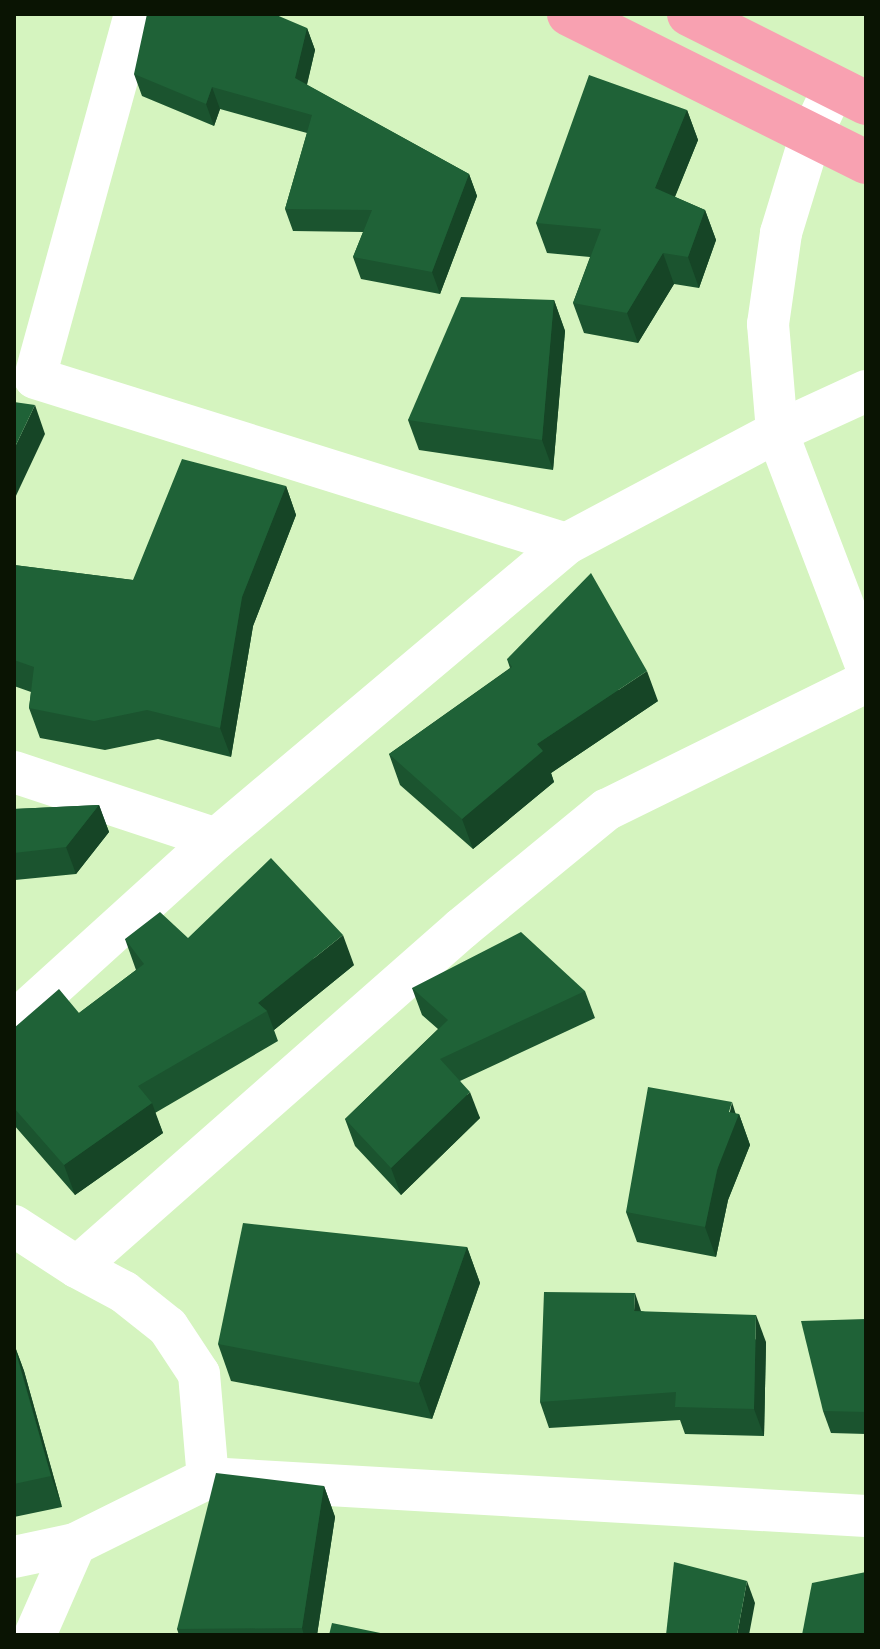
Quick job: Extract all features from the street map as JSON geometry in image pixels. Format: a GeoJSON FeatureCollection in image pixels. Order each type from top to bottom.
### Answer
{"type":"FeatureCollection","features":[{"type":"Feature","properties":{"kind":"main road"},"geometry":{"type":"LineString","coordinates":[[569,14],[810,138],[866,162]]}},
{"type":"Feature","properties":{"kind":"main road"},"geometry":{"type":"LineString","coordinates":[[689,14],[850,96]]}},
{"type":"Feature","properties":{"kind":"street"},"geometry":{"type":"LineString","coordinates":[[135,14],[24,375],[566,544]]}},
{"type":"Feature","properties":{"kind":"street"},"geometry":{"type":"LineString","coordinates":[[850,96],[810,138],[781,233],[768,324],[777,432],[866,665]]}},
{"type":"Feature","properties":{"kind":"street"},"geometry":{"type":"LineString","coordinates":[[14,1022],[216,839],[566,544],[777,432],[866,391]]}},
{"type":"Feature","properties":{"kind":"street"},"geometry":{"type":"LineString","coordinates":[[77,1267],[461,929],[606,810],[866,682]]}},
{"type":"Feature","properties":{"kind":"street"},"geometry":{"type":"LineString","coordinates":[[14,772],[216,839]]}},
{"type":"Feature","properties":{"kind":"street"},"geometry":{"type":"LineString","coordinates":[[14,1226],[77,1267],[124,1292],[168,1327],[199,1374],[208,1478]]}},
{"type":"Feature","properties":{"kind":"street"},"geometry":{"type":"LineString","coordinates":[[14,1557],[75,1544],[208,1478],[866,1516]]}},
{"type":"Feature","properties":{"kind":"street"},"geometry":{"type":"LineString","coordinates":[[35,1635],[75,1544]]}},
{"type":"Feature","properties":{"kind":"building"},"geometry":{"type":"Polygon","coordinates":[[[147,14],[274,14],[307,28],[295,78],[469,174],[432,272],[353,257],[372,210],[285,209],[312,115],[212,87],[206,104],[134,74],[147,14]]]}},
{"type":"Feature","properties":{"kind":"building"},"geometry":{"type":"Polygon","coordinates":[[[589,75],[687,110],[655,188],[705,210],[688,257],[663,253],[627,313],[573,303],[601,229],[536,223],[589,75]]]}},
{"type":"Feature","properties":{"kind":"building"},"geometry":{"type":"Polygon","coordinates":[[[461,297],[554,300],[542,440],[408,420],[461,297]]]}},
{"type":"Feature","properties":{"kind":"building"},"geometry":{"type":"Polygon","coordinates":[[[14,402],[35,405],[14,449],[14,402]]]}},
{"type":"Feature","properties":{"kind":"building"},"geometry":{"type":"Polygon","coordinates":[[[182,459],[286,486],[242,597],[220,728],[147,710],[94,721],[29,708],[34,667],[14,660],[14,565],[133,580],[182,459]]]}},
{"type":"Feature","properties":{"kind":"building"},"geometry":{"type":"Polygon","coordinates":[[[591,573],[647,671],[537,744],[543,751],[462,819],[389,754],[512,667],[507,659],[591,573]]]}},
{"type":"Feature","properties":{"kind":"building"},"geometry":{"type":"Polygon","coordinates":[[[99,805],[66,847],[14,853],[14,809],[99,805]]]}},
{"type":"Feature","properties":{"kind":"building"},"geometry":{"type":"Polygon","coordinates":[[[271,858],[343,935],[258,1003],[267,1011],[138,1086],[152,1103],[64,1165],[14,1108],[14,1028],[59,989],[79,1013],[144,964],[125,939],[160,912],[188,938],[271,858]]]}},
{"type":"Feature","properties":{"kind":"building"},"geometry":{"type":"Polygon","coordinates":[[[521,932],[585,991],[440,1059],[470,1092],[391,1168],[345,1119],[448,1020],[412,988],[521,932]]]}},
{"type":"Feature","properties":{"kind":"building"},"geometry":{"type":"Polygon","coordinates":[[[648,1087],[732,1102],[729,1112],[739,1114],[717,1170],[705,1227],[626,1212],[648,1087]]]}},
{"type":"Feature","properties":{"kind":"building"},"geometry":{"type":"Polygon","coordinates":[[[243,1223],[467,1247],[419,1383],[218,1344],[243,1223]]]}},
{"type":"Feature","properties":{"kind":"building"},"geometry":{"type":"Polygon","coordinates":[[[544,1292],[635,1293],[634,1311],[756,1315],[754,1409],[675,1407],[676,1392],[540,1402],[544,1292]]]}},
{"type":"Feature","properties":{"kind":"building"},"geometry":{"type":"Polygon","coordinates":[[[866,1319],[866,1412],[823,1411],[801,1321],[866,1319]]]}},
{"type":"Feature","properties":{"kind":"building"},"geometry":{"type":"Polygon","coordinates":[[[14,1346],[51,1476],[14,1484],[14,1346]]]}},
{"type":"Feature","properties":{"kind":"building"},"geometry":{"type":"Polygon","coordinates":[[[216,1473],[324,1486],[302,1628],[177,1629],[216,1473]]]}},
{"type":"Feature","properties":{"kind":"building"},"geometry":{"type":"Polygon","coordinates":[[[674,1562],[747,1581],[737,1635],[666,1635],[674,1562]]]}},
{"type":"Feature","properties":{"kind":"building"},"geometry":{"type":"Polygon","coordinates":[[[866,1572],[866,1635],[802,1635],[812,1583],[866,1572]]]}},
{"type":"Feature","properties":{"kind":"building"},"geometry":{"type":"Polygon","coordinates":[[[332,1623],[390,1635],[329,1635],[332,1623]]]}}]}
